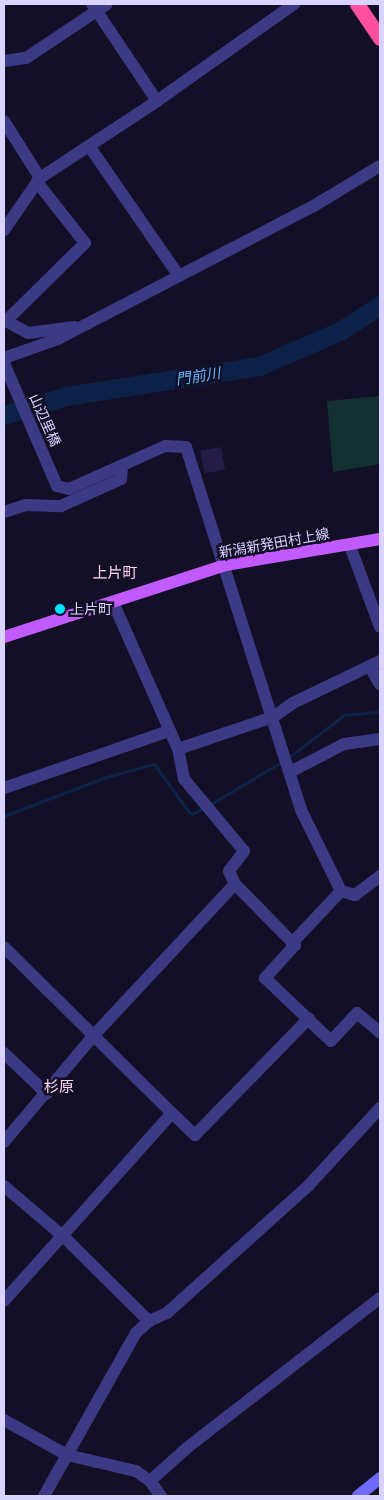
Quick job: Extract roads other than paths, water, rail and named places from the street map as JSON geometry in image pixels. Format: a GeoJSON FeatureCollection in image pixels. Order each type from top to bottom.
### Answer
{"type":"FeatureCollection","features":[{"type":"Feature","properties":{"kind":"highway"},"geometry":{"type":"LineString","coordinates":[[357,4],[380,38]]}},
{"type":"Feature","properties":{"kind":"main road","name":"新潟新発田村上線"},"geometry":{"type":"LineString","coordinates":[[4,637],[226,565],[380,540]]}},
{"type":"Feature","properties":{"kind":"street"},"geometry":{"type":"LineString","coordinates":[[4,230],[39,180],[157,102],[294,4]]}},
{"type":"Feature","properties":{"kind":"street"},"geometry":{"type":"LineString","coordinates":[[4,61],[26,58],[99,6],[157,102]]}},
{"type":"Feature","properties":{"kind":"street"},"geometry":{"type":"LineString","coordinates":[[4,121],[39,180],[85,244],[5,320],[28,332],[83,326]]}},
{"type":"Feature","properties":{"kind":"street"},"geometry":{"type":"LineString","coordinates":[[89,146],[179,276]]}},
{"type":"Feature","properties":{"kind":"street"},"geometry":{"type":"LineString","coordinates":[[4,363],[58,339],[312,207],[380,166]]}},
{"type":"Feature","properties":{"kind":"street","name":"山辺里橋"},"geometry":{"type":"LineString","coordinates":[[4,363],[58,486],[70,489],[122,468]]}},
{"type":"Feature","properties":{"kind":"street"},"geometry":{"type":"LineString","coordinates":[[4,512],[25,505],[62,506],[121,479],[122,468],[165,446],[186,447],[226,565],[301,810],[341,890],[355,896],[380,876]]}},
{"type":"Feature","properties":{"kind":"street"},"geometry":{"type":"LineString","coordinates":[[350,546],[380,627]]}},
{"type":"Feature","properties":{"kind":"street"},"geometry":{"type":"LineString","coordinates":[[113,602],[168,731],[178,749],[184,779],[244,851],[229,871],[235,884],[295,945],[266,978],[331,1041],[357,1013],[380,1032]]}},
{"type":"Feature","properties":{"kind":"street"},"geometry":{"type":"LineString","coordinates":[[178,749],[274,717],[293,703],[375,664],[380,684]]}},
{"type":"Feature","properties":{"kind":"street"},"geometry":{"type":"LineString","coordinates":[[4,788],[168,731]]}},
{"type":"Feature","properties":{"kind":"street"},"geometry":{"type":"LineString","coordinates":[[290,772],[344,744],[380,739]]}},
{"type":"Feature","properties":{"kind":"street"},"geometry":{"type":"LineString","coordinates":[[4,1142],[47,1094],[95,1034],[235,884]]}},
{"type":"Feature","properties":{"kind":"street"},"geometry":{"type":"LineString","coordinates":[[292,943],[341,890]]}},
{"type":"Feature","properties":{"kind":"street"},"geometry":{"type":"LineString","coordinates":[[4,947],[95,1034],[195,1135],[309,1018]]}},
{"type":"Feature","properties":{"kind":"street"},"geometry":{"type":"LineString","coordinates":[[4,1053],[47,1094]]}},
{"type":"Feature","properties":{"kind":"street"},"geometry":{"type":"LineString","coordinates":[[44,1496],[136,1333],[149,1321],[167,1313],[308,1186],[380,1108]]}},
{"type":"Feature","properties":{"kind":"street"},"geometry":{"type":"LineString","coordinates":[[4,1301],[64,1237],[172,1113]]}},
{"type":"Feature","properties":{"kind":"street"},"geometry":{"type":"LineString","coordinates":[[4,1186],[64,1237],[149,1321]]}},
{"type":"Feature","properties":{"kind":"street"},"geometry":{"type":"LineString","coordinates":[[150,1480],[188,1447],[380,1298]]}},
{"type":"Feature","properties":{"kind":"street"},"geometry":{"type":"LineString","coordinates":[[4,1420],[67,1454],[136,1471],[150,1480],[161,1496]]}},
{"type":"Feature","properties":{"kind":"street"},"geometry":{"type":"LineString","coordinates":[[358,1496],[380,1478]]}},
{"type":"Feature","properties":{"kind":"waterway","name":"門前川"},"geometry":{"type":"LineString","coordinates":[[4,415],[66,396],[259,366],[340,331],[380,305]]}},
{"type":"Feature","properties":{"kind":"waterway"},"geometry":{"type":"LineString","coordinates":[[288,758],[344,715],[380,712]]}},
{"type":"Feature","properties":{"kind":"waterway"},"geometry":{"type":"LineString","coordinates":[[209,805],[283,761]]}},
{"type":"Feature","properties":{"kind":"waterway"},"geometry":{"type":"LineString","coordinates":[[4,816],[103,778],[154,764],[189,812],[193,814],[203,808]]}},
{"type":"Feature","properties":{"kind":"place","name":"上片町"},"geometry":{"type":"Point","coordinates":[60,609]}},
{"type":"Feature","properties":{"kind":"district","name":"上片町"},"geometry":{"type":"Point","coordinates":[115,573]}},
{"type":"Feature","properties":{"kind":"district","name":"杉原"},"geometry":{"type":"Point","coordinates":[59,1087]}}]}
